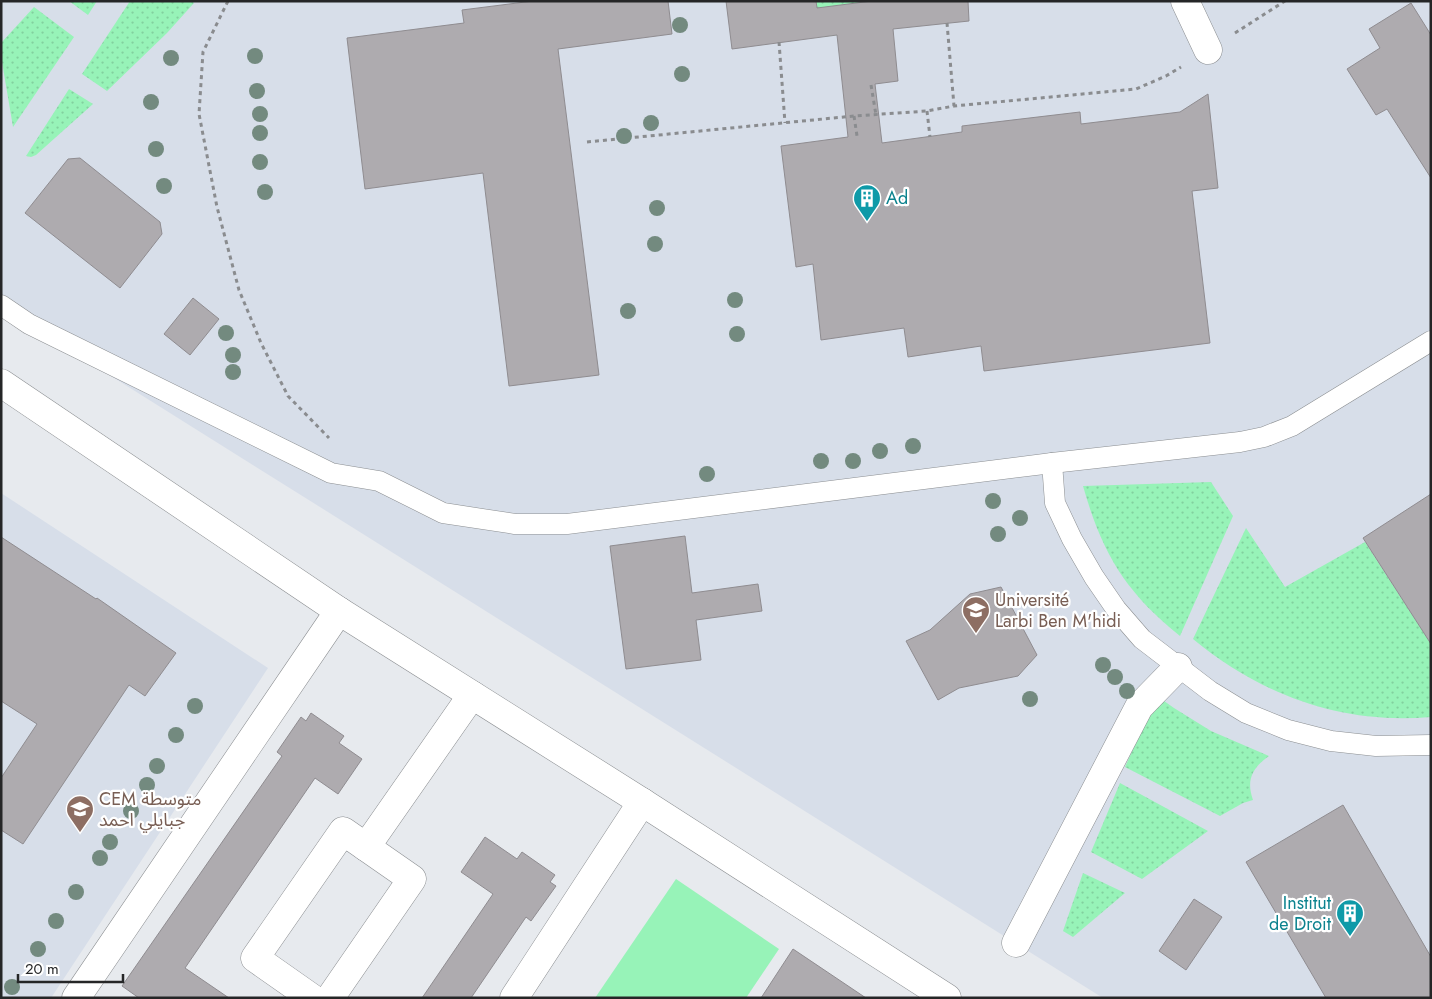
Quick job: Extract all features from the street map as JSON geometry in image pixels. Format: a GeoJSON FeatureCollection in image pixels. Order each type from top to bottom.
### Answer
{"type":"FeatureCollection","features":[{"type":"Feature","properties":{"kind":"street"},"geometry":{"type":"LineString","coordinates":[[1185,1],[1208,50]]}},
{"type":"Feature","properties":{"kind":"street"},"geometry":{"type":"LineString","coordinates":[[1,383],[339,610],[948,998]]}},
{"type":"Feature","properties":{"kind":"street"},"geometry":{"type":"LineString","coordinates":[[76,998],[339,610]]}},
{"type":"Feature","properties":{"kind":"street"},"geometry":{"type":"LineString","coordinates":[[1016,943],[1138,707],[1178,667]]}},
{"type":"Feature","properties":{"kind":"street"},"geometry":{"type":"LineString","coordinates":[[366,847],[472,695]]}},
{"type":"Feature","properties":{"kind":"street"},"geometry":{"type":"LineString","coordinates":[[514,998],[642,802]]}},
{"type":"Feature","properties":{"kind":"street"},"geometry":{"type":"LineString","coordinates":[[312,998],[255,958],[343,831],[412,879],[330,998]]}},
{"type":"Feature","properties":{"kind":"lane"},"geometry":{"type":"LineString","coordinates":[[1,305],[28,324],[331,473],[379,481],[443,513],[515,524],[567,524],[1052,463],[1240,442],[1264,437],[1292,426],[1431,341]]}},
{"type":"Feature","properties":{"kind":"lane"},"geometry":{"type":"LineString","coordinates":[[1052,463],[1055,503],[1072,539],[1094,577],[1116,609],[1142,639],[1210,691],[1246,714],[1288,730],[1331,741],[1376,746],[1431,745]]}},
{"type":"Feature","properties":{"kind":"path"},"geometry":{"type":"LineString","coordinates":[[228,1],[203,52],[198,114],[217,207],[239,290],[261,343],[288,396],[329,438]]}},
{"type":"Feature","properties":{"kind":"path"},"geometry":{"type":"LineString","coordinates":[[587,142],[854,116],[927,111],[954,106],[1136,89],[1166,76],[1285,1]]}},
{"type":"Feature","properties":{"kind":"path"},"geometry":{"type":"LineString","coordinates":[[947,23],[954,106]]}},
{"type":"Feature","properties":{"kind":"path"},"geometry":{"type":"LineString","coordinates":[[778,42],[785,123]]}},
{"type":"Feature","properties":{"kind":"path"},"geometry":{"type":"LineString","coordinates":[[871,85],[876,115]]}},
{"type":"Feature","properties":{"kind":"path"},"geometry":{"type":"LineString","coordinates":[[927,111],[930,137]]}},
{"type":"Feature","properties":{"kind":"path"},"geometry":{"type":"LineString","coordinates":[[854,116],[857,136]]}},
{"type":"Feature","properties":{"kind":"shaded area","name":"Université Larbi Ben M'hidi"},"geometry":{"type":"Polygon","coordinates":[[[1,1],[1431,1],[1431,998],[1103,998],[1,307],[1,1]]]}},
{"type":"Feature","properties":{"kind":"shaded area","name":"CEM متوسطة جبايلي احمد"},"geometry":{"type":"Polygon","coordinates":[[[1,493],[268,668],[51,998],[1,998],[1,493]]]}},
{"type":"Feature","properties":{"kind":"green space"},"geometry":{"type":"Polygon","coordinates":[[[69,1],[97,1],[88,15],[69,1]]]}},
{"type":"Feature","properties":{"kind":"green space"},"geometry":{"type":"Polygon","coordinates":[[[130,1],[191,1],[194,3],[167,33],[107,91],[82,74],[130,1]]]}},
{"type":"Feature","properties":{"kind":"green space"},"geometry":{"type":"Polygon","coordinates":[[[816,1],[872,1],[834,6],[837,35],[821,37],[816,1]]]}},
{"type":"Feature","properties":{"kind":"green space"},"geometry":{"type":"Polygon","coordinates":[[[34,7],[74,37],[13,127],[1,56],[1,43],[34,7]]]}},
{"type":"Feature","properties":{"kind":"green space"},"geometry":{"type":"Polygon","coordinates":[[[69,89],[93,104],[36,155],[26,156],[69,89]]]}},
{"type":"Feature","properties":{"kind":"green space"},"geometry":{"type":"Polygon","coordinates":[[[1211,482],[1233,516],[1180,636],[1144,603],[1118,570],[1098,532],[1083,486],[1211,482]]]}},
{"type":"Feature","properties":{"kind":"green space"},"geometry":{"type":"Polygon","coordinates":[[[1246,528],[1285,587],[1365,542],[1431,644],[1431,717],[1365,716],[1334,711],[1304,702],[1246,676],[1219,659],[1193,639],[1246,528]]]}},
{"type":"Feature","properties":{"kind":"green space"},"geometry":{"type":"Polygon","coordinates":[[[1157,696],[1211,731],[1269,756],[1258,765],[1252,775],[1250,786],[1253,800],[1243,803],[1220,816],[1125,767],[1157,696]]]}},
{"type":"Feature","properties":{"kind":"green space"},"geometry":{"type":"Polygon","coordinates":[[[1120,783],[1208,831],[1142,879],[1091,852],[1120,783]]]}},
{"type":"Feature","properties":{"kind":"green space"},"geometry":{"type":"Polygon","coordinates":[[[1083,873],[1125,893],[1073,937],[1063,931],[1083,873]]]}},
{"type":"Feature","properties":{"kind":"green space"},"geometry":{"type":"Polygon","coordinates":[[[676,879],[779,949],[746,998],[595,998],[676,879]]]}},
{"type":"Feature","properties":{"kind":"building"},"geometry":{"type":"Polygon","coordinates":[[[533,1],[668,1],[672,34],[558,49],[599,375],[509,386],[483,173],[365,189],[347,38],[464,23],[462,10],[533,1]]]}},
{"type":"Feature","properties":{"kind":"building"},"geometry":{"type":"Polygon","coordinates":[[[726,1],[816,1],[817,8],[872,1],[968,1],[969,21],[893,29],[898,81],[875,84],[882,143],[962,132],[962,126],[1080,112],[1081,124],[1180,112],[1208,94],[1218,188],[1192,191],[1210,343],[984,371],[981,346],[908,357],[904,328],[821,340],[813,264],[796,267],[781,146],[848,137],[837,35],[732,49],[726,1]]]}},
{"type":"Feature","properties":{"kind":"building"},"geometry":{"type":"Polygon","coordinates":[[[1411,3],[1431,35],[1431,178],[1387,109],[1376,115],[1347,69],[1380,48],[1369,29],[1411,3]]]}},
{"type":"Feature","properties":{"kind":"building"},"geometry":{"type":"Polygon","coordinates":[[[80,158],[160,222],[162,234],[120,288],[25,213],[68,159],[80,158]]]}},
{"type":"Feature","properties":{"kind":"building"},"geometry":{"type":"Polygon","coordinates":[[[193,298],[219,319],[190,355],[164,334],[193,298]]]}},
{"type":"Feature","properties":{"kind":"building"},"geometry":{"type":"Polygon","coordinates":[[[1431,494],[1431,644],[1363,538],[1431,494]]]}},
{"type":"Feature","properties":{"kind":"building"},"geometry":{"type":"Polygon","coordinates":[[[685,536],[692,593],[758,584],[762,611],[696,620],[701,660],[626,669],[610,546],[685,536]]]}},
{"type":"Feature","properties":{"kind":"building"},"geometry":{"type":"Polygon","coordinates":[[[1,537],[97,598],[176,653],[145,696],[129,685],[23,844],[1,830],[1,778],[37,724],[1,701],[1,537]]]}},
{"type":"Feature","properties":{"kind":"building"},"geometry":{"type":"Polygon","coordinates":[[[1001,587],[1037,655],[1018,676],[959,688],[938,700],[906,641],[930,630],[970,594],[1001,587]]]}},
{"type":"Feature","properties":{"kind":"building"},"geometry":{"type":"Polygon","coordinates":[[[311,713],[344,736],[339,743],[362,759],[338,794],[315,778],[185,968],[229,998],[139,998],[122,986],[282,756],[277,752],[301,717],[306,721],[311,713]]]}},
{"type":"Feature","properties":{"kind":"building"},"geometry":{"type":"Polygon","coordinates":[[[1343,805],[1431,957],[1431,998],[1326,998],[1246,862],[1343,805]]]}},
{"type":"Feature","properties":{"kind":"building"},"geometry":{"type":"Polygon","coordinates":[[[485,837],[517,859],[522,852],[555,875],[550,882],[556,886],[531,921],[526,917],[471,998],[422,998],[493,894],[461,872],[485,837]]]}},
{"type":"Feature","properties":{"kind":"building"},"geometry":{"type":"Polygon","coordinates":[[[1194,899],[1222,917],[1186,970],[1159,951],[1194,899]]]}},
{"type":"Feature","properties":{"kind":"building"},"geometry":{"type":"Polygon","coordinates":[[[793,949],[866,998],[761,998],[793,949]]]}},
{"type":"Feature","properties":{"kind":"place","name":"Ad"},"geometry":{"type":"Point","coordinates":[867,222]}},
{"type":"Feature","properties":{"kind":"place","name":"Université Larbi Ben M'hidi"},"geometry":{"type":"Point","coordinates":[976,634]}},
{"type":"Feature","properties":{"kind":"place","name":"CEM متوسطة جبايلي احمد"},"geometry":{"type":"Point","coordinates":[80,833]}},
{"type":"Feature","properties":{"kind":"place","name":"Institut de Droit"},"geometry":{"type":"Point","coordinates":[1350,937]}}]}
